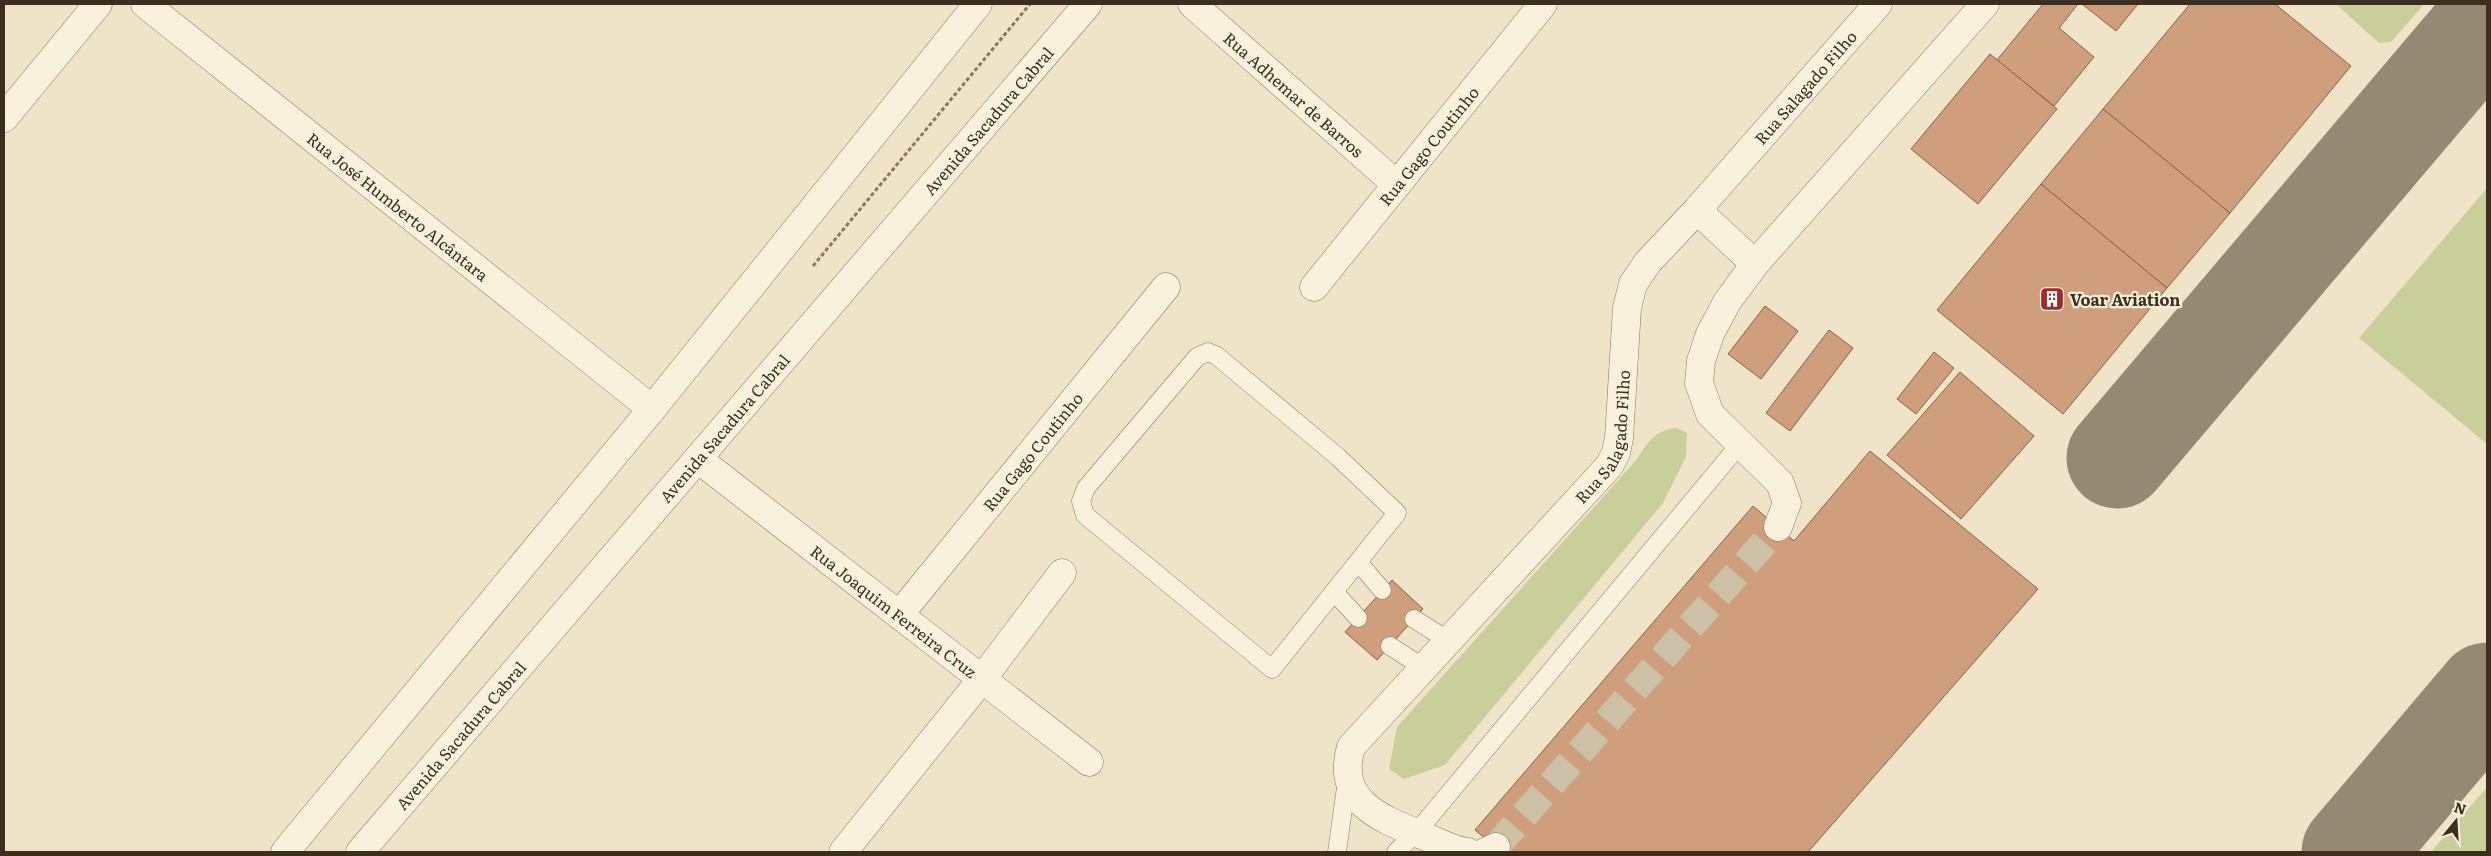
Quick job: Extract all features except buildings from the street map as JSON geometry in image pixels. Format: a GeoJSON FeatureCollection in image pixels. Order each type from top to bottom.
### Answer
{"type":"FeatureCollection","features":[{"type":"Feature","properties":{"kind":"street"},"geometry":{"type":"LineString","coordinates":[[4,118],[98,4]]}},
{"type":"Feature","properties":{"kind":"street","name":"Rua José Humberto Alcântara"},"geometry":{"type":"LineString","coordinates":[[145,4],[652,409]]}},
{"type":"Feature","properties":{"kind":"street"},"geometry":{"type":"LineString","coordinates":[[285,852],[652,409],[978,4]]}},
{"type":"Feature","properties":{"kind":"street","name":"Avenida Sacadura Cabral"},"geometry":{"type":"LineString","coordinates":[[360,852],[1088,4]]}},
{"type":"Feature","properties":{"kind":"street","name":"Rua Adhemar de Barros"},"geometry":{"type":"LineString","coordinates":[[1192,4],[1396,184]]}},
{"type":"Feature","properties":{"kind":"street","name":"Rua Gago Coutinho"},"geometry":{"type":"LineString","coordinates":[[1314,287],[1543,4]]}},
{"type":"Feature","properties":{"kind":"street","name":"Rua Salagado Filho"},"geometry":{"type":"LineString","coordinates":[[1347,777],[1347,762],[1351,747],[1609,466],[1616,453],[1619,438],[1627,308],[1633,284],[1648,262],[1697,210],[1878,4]]}},
{"type":"Feature","properties":{"kind":"street"},"geometry":{"type":"LineString","coordinates":[[1778,527],[1787,503],[1780,484],[1710,414],[1699,383],[1701,360],[1710,334],[1727,302],[1755,264],[1985,4]]}},
{"type":"Feature","properties":{"kind":"street"},"geometry":{"type":"LineString","coordinates":[[1697,210],[1755,264]]}},
{"type":"Feature","properties":{"kind":"street","name":"Rua Gago Coutinho"},"geometry":{"type":"LineString","coordinates":[[899,615],[1166,286]]}},
{"type":"Feature","properties":{"kind":"street","name":"Rua Joaquim Ferreira Cruz"},"geometry":{"type":"LineString","coordinates":[[698,459],[1089,762]]}},
{"type":"Feature","properties":{"kind":"street"},"geometry":{"type":"LineString","coordinates":[[843,852],[982,679],[1062,573]]}},
{"type":"Feature","properties":{"kind":"street"},"geometry":{"type":"LineString","coordinates":[[1347,777],[1354,793],[1366,808],[1416,833],[1468,852]]}},
{"type":"Feature","properties":{"kind":"lane"},"geometry":{"type":"LineString","coordinates":[[1208,352],[1217,356],[1338,457],[1397,513],[1358,562],[1336,593],[1272,669],[1086,516],[1082,501],[1086,488],[1197,357],[1208,352]]}},
{"type":"Feature","properties":{"kind":"lane"},"geometry":{"type":"LineString","coordinates":[[1396,852],[1416,833],[1740,444]]}},
{"type":"Feature","properties":{"kind":"lane"},"geometry":{"type":"LineString","coordinates":[[1358,562],[1382,590]]}},
{"type":"Feature","properties":{"kind":"lane"},"geometry":{"type":"LineString","coordinates":[[1336,593],[1358,618]]}},
{"type":"Feature","properties":{"kind":"lane"},"geometry":{"type":"LineString","coordinates":[[1414,619],[1449,641]]}},
{"type":"Feature","properties":{"kind":"lane"},"geometry":{"type":"LineString","coordinates":[[1390,646],[1424,668]]}},
{"type":"Feature","properties":{"kind":"lane"},"geometry":{"type":"LineString","coordinates":[[1337,852],[1347,777]]}},
{"type":"Feature","properties":{"kind":"green space"},"geometry":{"type":"Polygon","coordinates":[[[2336,4],[2424,4],[2391,42],[2379,43],[2336,4]]]}},
{"type":"Feature","properties":{"kind":"green space"},"geometry":{"type":"Polygon","coordinates":[[[2487,188],[2487,444],[2359,338],[2487,188]]]}},
{"type":"Feature","properties":{"kind":"green space"},"geometry":{"type":"Polygon","coordinates":[[[1677,428],[1687,433],[1686,457],[1663,503],[1445,765],[1404,779],[1389,769],[1397,727],[1637,459],[1649,442],[1664,431],[1677,428]]]}},
{"type":"Feature","properties":{"kind":"green space"},"geometry":{"type":"Polygon","coordinates":[[[2487,787],[2487,852],[2431,852],[2487,787]]]}},
{"type":"Feature","properties":{"kind":"taxiway"},"geometry":{"type":"LineString","coordinates":[[2117,458],[2479,31],[2487,26]]}},
{"type":"Feature","properties":{"kind":"taxiway"},"geometry":{"type":"LineString","coordinates":[[2352,852],[2487,693]]}},
{"type":"Feature","properties":{"kind":"tunnel"},"geometry":{"type":"LineString","coordinates":[[1496,847],[1778,527]]}},
{"type":"Feature","properties":{"kind":"place","name":"Voar Aviation"},"geometry":{"type":"Point","coordinates":[2052,299]}}]}
